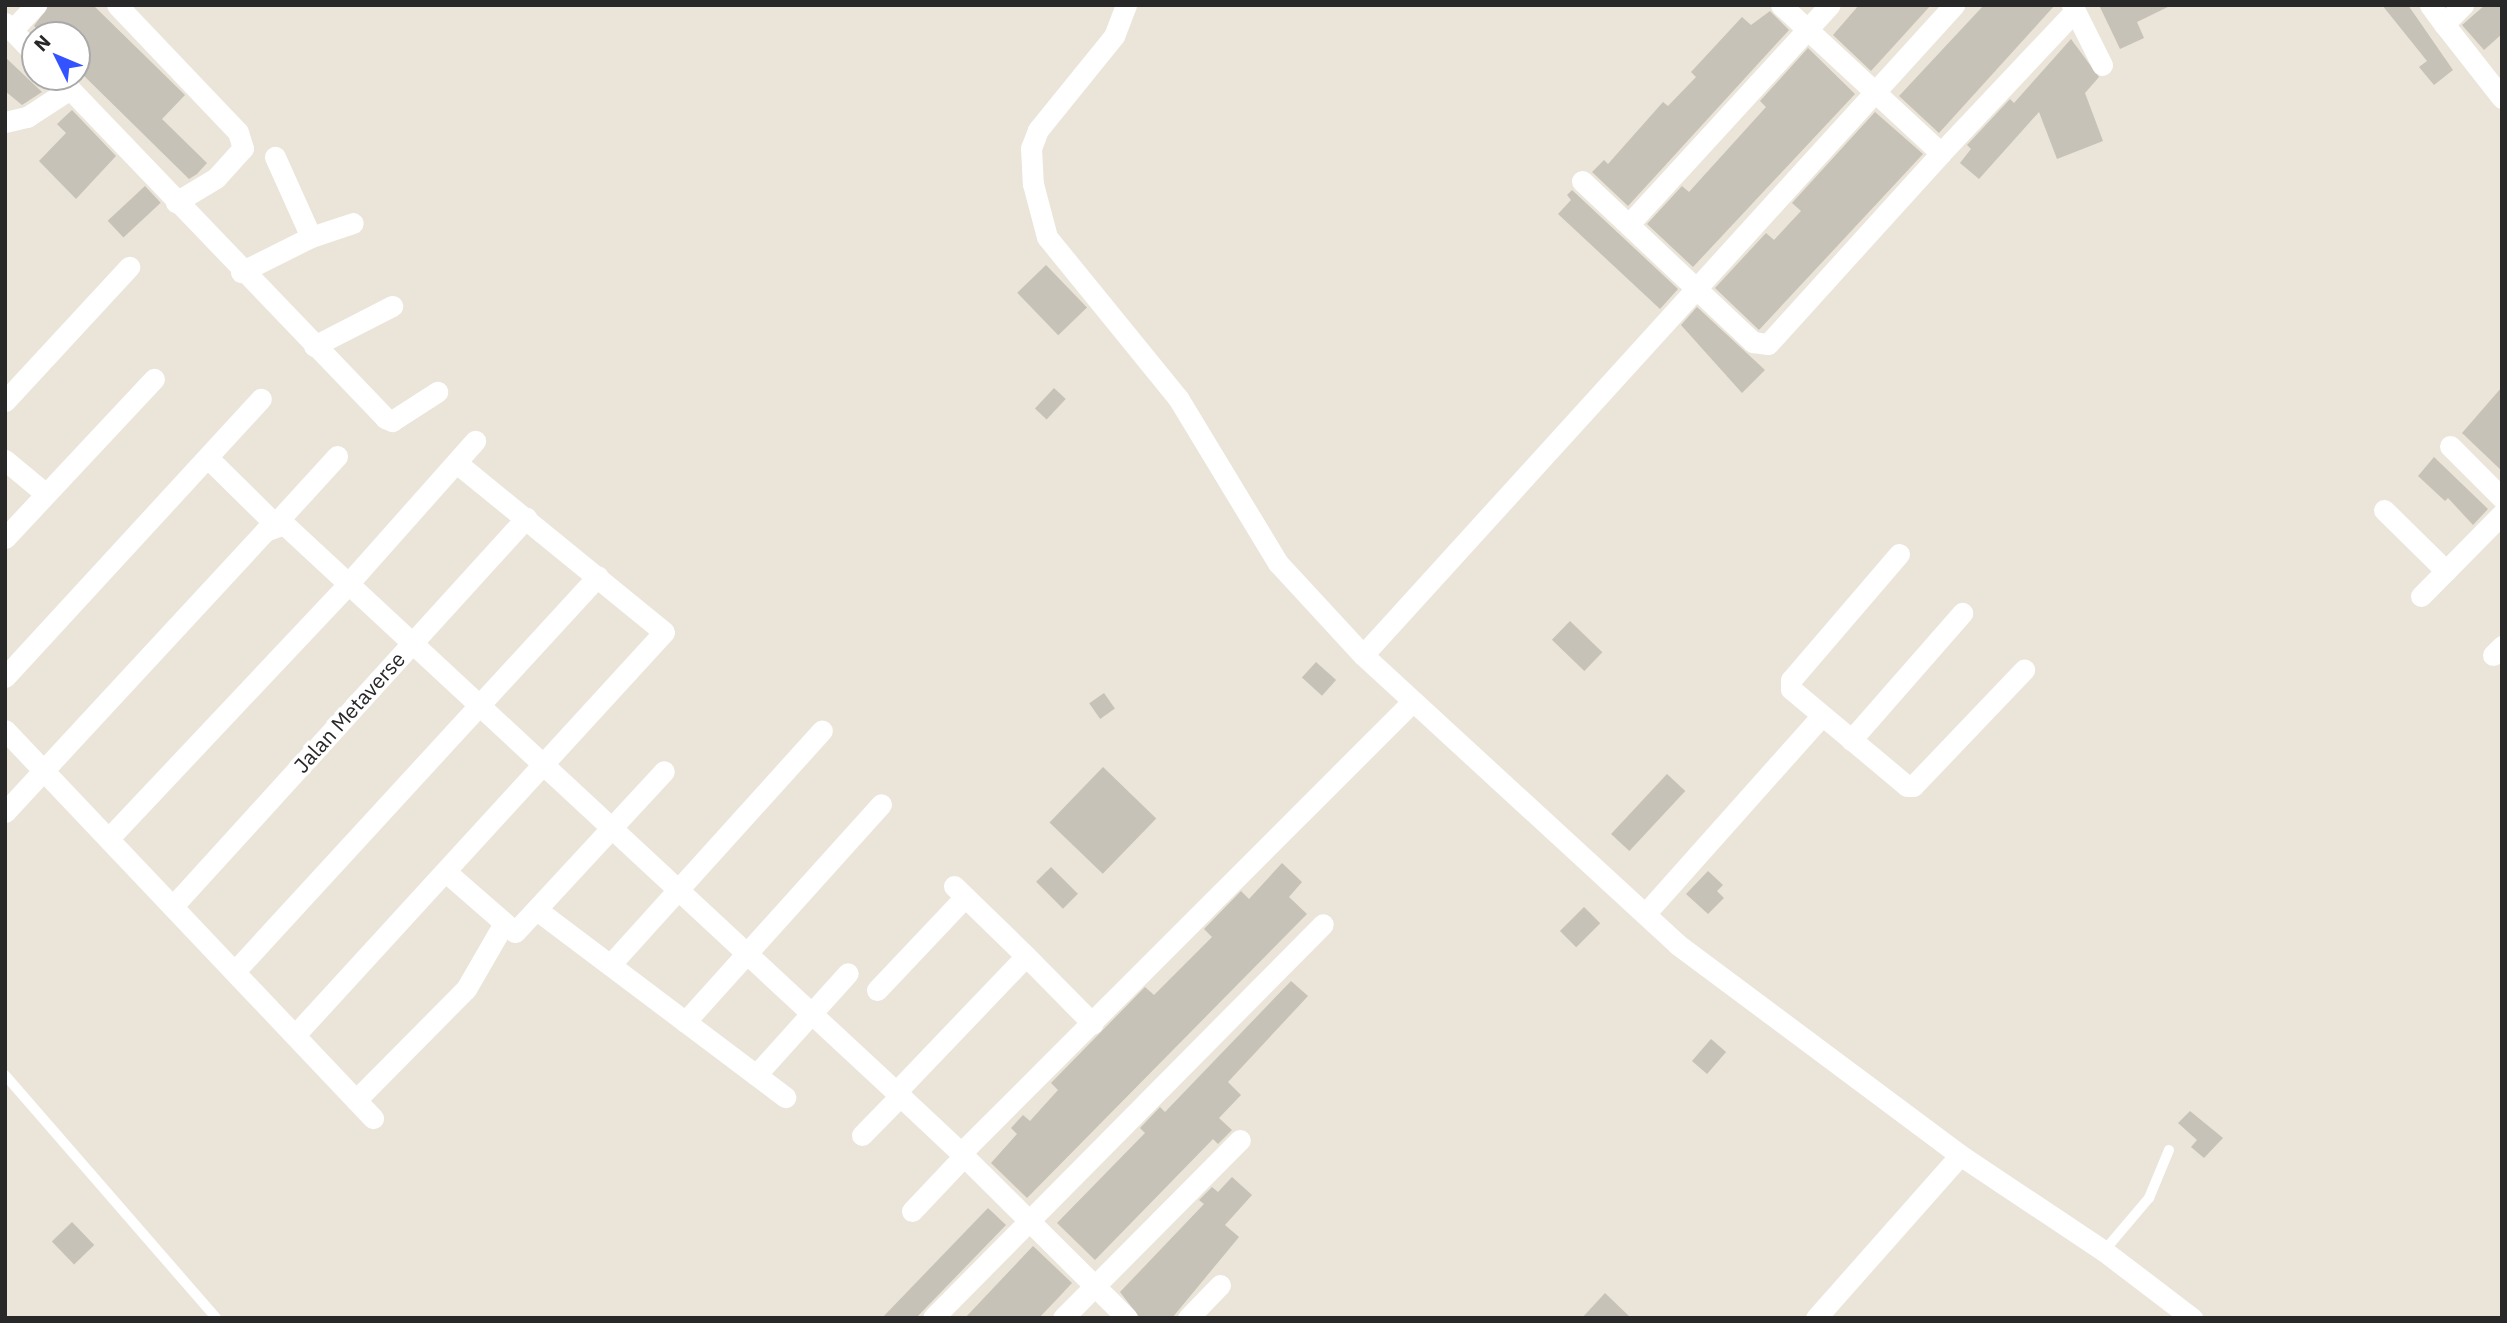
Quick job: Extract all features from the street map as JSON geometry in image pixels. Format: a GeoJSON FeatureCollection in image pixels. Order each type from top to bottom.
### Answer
{"type":"FeatureCollection","features":[{"type":"Feature","properties":{"kind":"street"},"geometry":{"type":"LineString","coordinates":[[9,27],[36,5]]}},
{"type":"Feature","properties":{"kind":"street"},"geometry":{"type":"LineString","coordinates":[[117,5],[237,132],[243,148],[216,178],[176,202]]}},
{"type":"Feature","properties":{"kind":"street"},"geometry":{"type":"LineString","coordinates":[[1126,5],[1114,36],[1038,130],[1031,148],[1033,184],[1047,237],[1178,398],[1278,563],[1363,655],[1677,944],[1960,1155],[2104,1251],[2192,1318]]}},
{"type":"Feature","properties":{"kind":"street"},"geometry":{"type":"LineString","coordinates":[[1782,5],[1941,153]]}},
{"type":"Feature","properties":{"kind":"street"},"geometry":{"type":"LineString","coordinates":[[1629,224],[1830,5]]}},
{"type":"Feature","properties":{"kind":"street"},"geometry":{"type":"LineString","coordinates":[[1363,655],[1954,5]]}},
{"type":"Feature","properties":{"kind":"street"},"geometry":{"type":"LineString","coordinates":[[2430,5],[2501,96]]}},
{"type":"Feature","properties":{"kind":"street"},"geometry":{"type":"LineString","coordinates":[[2444,24],[2463,5]]}},
{"type":"Feature","properties":{"kind":"street"},"geometry":{"type":"LineString","coordinates":[[1583,181],[1754,342],[1768,344],[2074,8],[2102,65]]}},
{"type":"Feature","properties":{"kind":"street"},"geometry":{"type":"LineString","coordinates":[[5,122],[27,117],[55,91]]}},
{"type":"Feature","properties":{"kind":"street"},"geometry":{"type":"LineString","coordinates":[[72,91],[241,272],[385,418],[392,421],[437,392]]}},
{"type":"Feature","properties":{"kind":"street"},"geometry":{"type":"LineString","coordinates":[[275,157],[311,237]]}},
{"type":"Feature","properties":{"kind":"street"},"geometry":{"type":"LineString","coordinates":[[241,272],[311,237],[353,223]]}},
{"type":"Feature","properties":{"kind":"street"},"geometry":{"type":"LineString","coordinates":[[5,401],[129,267]]}},
{"type":"Feature","properties":{"kind":"street"},"geometry":{"type":"LineString","coordinates":[[314,346],[392,306]]}},
{"type":"Feature","properties":{"kind":"street"},"geometry":{"type":"LineString","coordinates":[[5,538],[154,379]]}},
{"type":"Feature","properties":{"kind":"street"},"geometry":{"type":"LineString","coordinates":[[5,677],[261,399]]}},
{"type":"Feature","properties":{"kind":"street"},"geometry":{"type":"LineString","coordinates":[[109,838],[347,585],[475,441]]}},
{"type":"Feature","properties":{"kind":"street"},"geometry":{"type":"LineString","coordinates":[[2450,446],[2502,498]]}},
{"type":"Feature","properties":{"kind":"street"},"geometry":{"type":"LineString","coordinates":[[5,812],[337,456]]}},
{"type":"Feature","properties":{"kind":"street"},"geometry":{"type":"LineString","coordinates":[[208,458],[275,524],[284,524],[963,1154],[1027,1222],[1127,1318]]}},
{"type":"Feature","properties":{"kind":"street"},"geometry":{"type":"LineString","coordinates":[[5,460],[46,494]]}},
{"type":"Feature","properties":{"kind":"street"},"geometry":{"type":"LineString","coordinates":[[295,1035],[664,632],[457,463]]}},
{"type":"Feature","properties":{"kind":"street"},"geometry":{"type":"LineString","coordinates":[[2384,510],[2446,571]]}},
{"type":"Feature","properties":{"kind":"street"},"geometry":{"type":"LineString","coordinates":[[2421,596],[2502,514]]}},
{"type":"Feature","properties":{"kind":"street","name":"Jalan Metaverse"},"geometry":{"type":"LineString","coordinates":[[173,906],[526,519]]}},
{"type":"Feature","properties":{"kind":"street"},"geometry":{"type":"LineString","coordinates":[[1899,554],[1790,680],[1791,689],[1851,740],[1913,786],[2024,670]]}},
{"type":"Feature","properties":{"kind":"street"},"geometry":{"type":"LineString","coordinates":[[235,971],[598,576]]}},
{"type":"Feature","properties":{"kind":"street"},"geometry":{"type":"LineString","coordinates":[[1851,740],[1962,612]]}},
{"type":"Feature","properties":{"kind":"street"},"geometry":{"type":"LineString","coordinates":[[912,1211],[963,1154],[1413,701]]}},
{"type":"Feature","properties":{"kind":"street"},"geometry":{"type":"LineString","coordinates":[[1645,914],[1822,715]]}},
{"type":"Feature","properties":{"kind":"street"},"geometry":{"type":"LineString","coordinates":[[5,730],[45,769],[373,1118]]}},
{"type":"Feature","properties":{"kind":"street"},"geometry":{"type":"LineString","coordinates":[[610,965],[822,730]]}},
{"type":"Feature","properties":{"kind":"street"},"geometry":{"type":"LineString","coordinates":[[446,872],[503,925],[515,932],[664,771]]}},
{"type":"Feature","properties":{"kind":"street"},"geometry":{"type":"LineString","coordinates":[[685,1022],[881,804]]}},
{"type":"Feature","properties":{"kind":"street"},"geometry":{"type":"LineString","coordinates":[[877,990],[960,891],[1093,1024]]}},
{"type":"Feature","properties":{"kind":"street"},"geometry":{"type":"LineString","coordinates":[[537,910],[785,1097]]}},
{"type":"Feature","properties":{"kind":"street"},"geometry":{"type":"LineString","coordinates":[[933,1318],[1323,924]]}},
{"type":"Feature","properties":{"kind":"street"},"geometry":{"type":"LineString","coordinates":[[356,1100],[466,989],[503,925]]}},
{"type":"Feature","properties":{"kind":"street"},"geometry":{"type":"LineString","coordinates":[[862,1135],[1026,956]]}},
{"type":"Feature","properties":{"kind":"street"},"geometry":{"type":"LineString","coordinates":[[756,1075],[848,973]]}},
{"type":"Feature","properties":{"kind":"street"},"geometry":{"type":"LineString","coordinates":[[1063,1318],[1240,1140]]}},
{"type":"Feature","properties":{"kind":"street"},"geometry":{"type":"LineString","coordinates":[[1816,1318],[1960,1155]]}},
{"type":"Feature","properties":{"kind":"street"},"geometry":{"type":"LineString","coordinates":[[1188,1318],[1220,1285]]}},
{"type":"Feature","properties":{"kind":"lane"},"geometry":{"type":"LineString","coordinates":[[5,1076],[216,1318]]}},
{"type":"Feature","properties":{"kind":"lane"},"geometry":{"type":"LineString","coordinates":[[2104,1251],[2149,1198],[2169,1150]]}},
{"type":"Feature","properties":{"kind":"building"},"geometry":{"type":"Polygon","coordinates":[[[49,5],[93,5],[185,95],[162,119],[207,163],[189,179],[91,83],[91,21],[38,21],[49,5]]]}},
{"type":"Feature","properties":{"kind":"building"},"geometry":{"type":"Polygon","coordinates":[[[1859,5],[1931,5],[1871,71],[1833,35],[1859,5]]]}},
{"type":"Feature","properties":{"kind":"building"},"geometry":{"type":"Polygon","coordinates":[[[1984,5],[2055,5],[1939,133],[1899,96],[1984,5]]]}},
{"type":"Feature","properties":{"kind":"building"},"geometry":{"type":"Polygon","coordinates":[[[2099,5],[2172,5],[2137,22],[2144,38],[2120,49],[2099,5]]]}},
{"type":"Feature","properties":{"kind":"building"},"geometry":{"type":"Polygon","coordinates":[[[2382,5],[2408,5],[2453,70],[2434,85],[2419,67],[2427,61],[2382,5]]]}},
{"type":"Feature","properties":{"kind":"building"},"geometry":{"type":"Polygon","coordinates":[[[2485,5],[2502,5],[2502,34],[2484,50],[2462,25],[2485,5]]]}},
{"type":"Feature","properties":{"kind":"building"},"geometry":{"type":"Polygon","coordinates":[[[1770,11],[1789,30],[1628,206],[1592,172],[1604,160],[1608,164],[1663,102],[1668,106],[1696,77],[1691,72],[1742,17],[1751,25],[1770,11]]]}},
{"type":"Feature","properties":{"kind":"building"},"geometry":{"type":"Polygon","coordinates":[[[2071,39],[2099,77],[2085,93],[2103,141],[2057,159],[2039,112],[1979,179],[1960,163],[1971,149],[1967,145],[2010,99],[2014,103],[2071,39]]]}},
{"type":"Feature","properties":{"kind":"building"},"geometry":{"type":"Polygon","coordinates":[[[1808,48],[1855,94],[1693,267],[1647,224],[1682,186],[1689,192],[1766,107],[1760,101],[1808,48]]]}},
{"type":"Feature","properties":{"kind":"building"},"geometry":{"type":"Polygon","coordinates":[[[5,57],[21,72],[21,91],[42,92],[22,105],[5,91],[5,57]]]}},
{"type":"Feature","properties":{"kind":"building"},"geometry":{"type":"Polygon","coordinates":[[[72,110],[116,156],[76,199],[39,161],[66,133],[57,124],[72,110]]]}},
{"type":"Feature","properties":{"kind":"building"},"geometry":{"type":"Polygon","coordinates":[[[1875,112],[1923,154],[1759,330],[1715,288],[1766,233],[1774,240],[1801,211],[1792,203],[1875,112]]]}},
{"type":"Feature","properties":{"kind":"building"},"geometry":{"type":"Polygon","coordinates":[[[145,186],[161,203],[123,238],[108,221],[145,186]]]}},
{"type":"Feature","properties":{"kind":"building"},"geometry":{"type":"Polygon","coordinates":[[[1572,190],[1678,289],[1660,309],[1558,214],[1571,200],[1567,195],[1572,190]]]}},
{"type":"Feature","properties":{"kind":"building"},"geometry":{"type":"Polygon","coordinates":[[[1046,265],[1087,307],[1058,335],[1017,293],[1046,265]]]}},
{"type":"Feature","properties":{"kind":"building"},"geometry":{"type":"Polygon","coordinates":[[[1697,307],[1765,370],[1742,393],[1681,325],[1697,307]]]}},
{"type":"Feature","properties":{"kind":"building"},"geometry":{"type":"Polygon","coordinates":[[[2502,387],[2502,471],[2462,433],[2502,387]]]}},
{"type":"Feature","properties":{"kind":"building"},"geometry":{"type":"Polygon","coordinates":[[[1054,388],[1066,399],[1047,419],[1035,408],[1054,388]]]}},
{"type":"Feature","properties":{"kind":"building"},"geometry":{"type":"Polygon","coordinates":[[[2434,457],[2488,509],[2473,525],[2448,498],[2445,501],[2418,476],[2434,457]]]}},
{"type":"Feature","properties":{"kind":"building"},"geometry":{"type":"Polygon","coordinates":[[[1570,621],[1602,652],[1584,671],[1552,640],[1570,621]]]}},
{"type":"Feature","properties":{"kind":"building"},"geometry":{"type":"Polygon","coordinates":[[[1316,662],[1336,680],[1322,696],[1302,678],[1316,662]]]}},
{"type":"Feature","properties":{"kind":"building"},"geometry":{"type":"Polygon","coordinates":[[[1104,693],[1115,709],[1100,719],[1089,703],[1104,693]]]}},
{"type":"Feature","properties":{"kind":"building"},"geometry":{"type":"Polygon","coordinates":[[[1103,767],[1156,818],[1103,874],[1050,822],[1103,767]]]}},
{"type":"Feature","properties":{"kind":"building"},"geometry":{"type":"Polygon","coordinates":[[[1667,774],[1685,791],[1629,851],[1611,834],[1667,774]]]}},
{"type":"Feature","properties":{"kind":"building"},"geometry":{"type":"Polygon","coordinates":[[[1282,863],[1302,882],[1289,897],[1307,914],[1027,1198],[991,1163],[1017,1134],[1011,1128],[1023,1115],[1030,1121],[1058,1090],[1051,1083],[1145,987],[1154,995],[1212,937],[1204,929],[1241,891],[1249,899],[1282,863]]]}},
{"type":"Feature","properties":{"kind":"building"},"geometry":{"type":"Polygon","coordinates":[[[1051,867],[1078,894],[1063,909],[1036,882],[1051,867]]]}},
{"type":"Feature","properties":{"kind":"building"},"geometry":{"type":"Polygon","coordinates":[[[1708,871],[1723,885],[1717,891],[1724,898],[1708,914],[1686,894],[1708,871]]]}},
{"type":"Feature","properties":{"kind":"building"},"geometry":{"type":"Polygon","coordinates":[[[1584,907],[1600,923],[1576,947],[1560,931],[1584,907]]]}},
{"type":"Feature","properties":{"kind":"building"},"geometry":{"type":"Polygon","coordinates":[[[1291,981],[1308,996],[1228,1082],[1241,1095],[1219,1118],[1232,1130],[1218,1144],[1213,1139],[1095,1260],[1057,1223],[1145,1133],[1140,1128],[1160,1107],[1165,1112],[1291,981]]]}},
{"type":"Feature","properties":{"kind":"building"},"geometry":{"type":"Polygon","coordinates":[[[1711,1039],[1726,1052],[1707,1074],[1692,1061],[1711,1039]]]}},
{"type":"Feature","properties":{"kind":"building"},"geometry":{"type":"Polygon","coordinates":[[[2190,1111],[2223,1138],[2204,1158],[2191,1147],[2197,1140],[2178,1123],[2190,1111]]]}},
{"type":"Feature","properties":{"kind":"building"},"geometry":{"type":"Polygon","coordinates":[[[1232,1177],[1252,1195],[1225,1225],[1239,1237],[1172,1318],[1140,1318],[1120,1292],[1204,1204],[1199,1200],[1212,1187],[1218,1192],[1232,1177]]]}},
{"type":"Feature","properties":{"kind":"building"},"geometry":{"type":"Polygon","coordinates":[[[988,1208],[1006,1225],[916,1318],[882,1318],[988,1208]]]}},
{"type":"Feature","properties":{"kind":"building"},"geometry":{"type":"Polygon","coordinates":[[[72,1222],[94,1245],[74,1264],[52,1241],[72,1222]]]}},
{"type":"Feature","properties":{"kind":"building"},"geometry":{"type":"Polygon","coordinates":[[[1033,1246],[1072,1283],[1059,1297],[1039,1318],[965,1318],[1033,1246]]]}},
{"type":"Feature","properties":{"kind":"building"},"geometry":{"type":"Polygon","coordinates":[[[1605,1293],[1631,1318],[1582,1318],[1605,1293]]]}}]}
